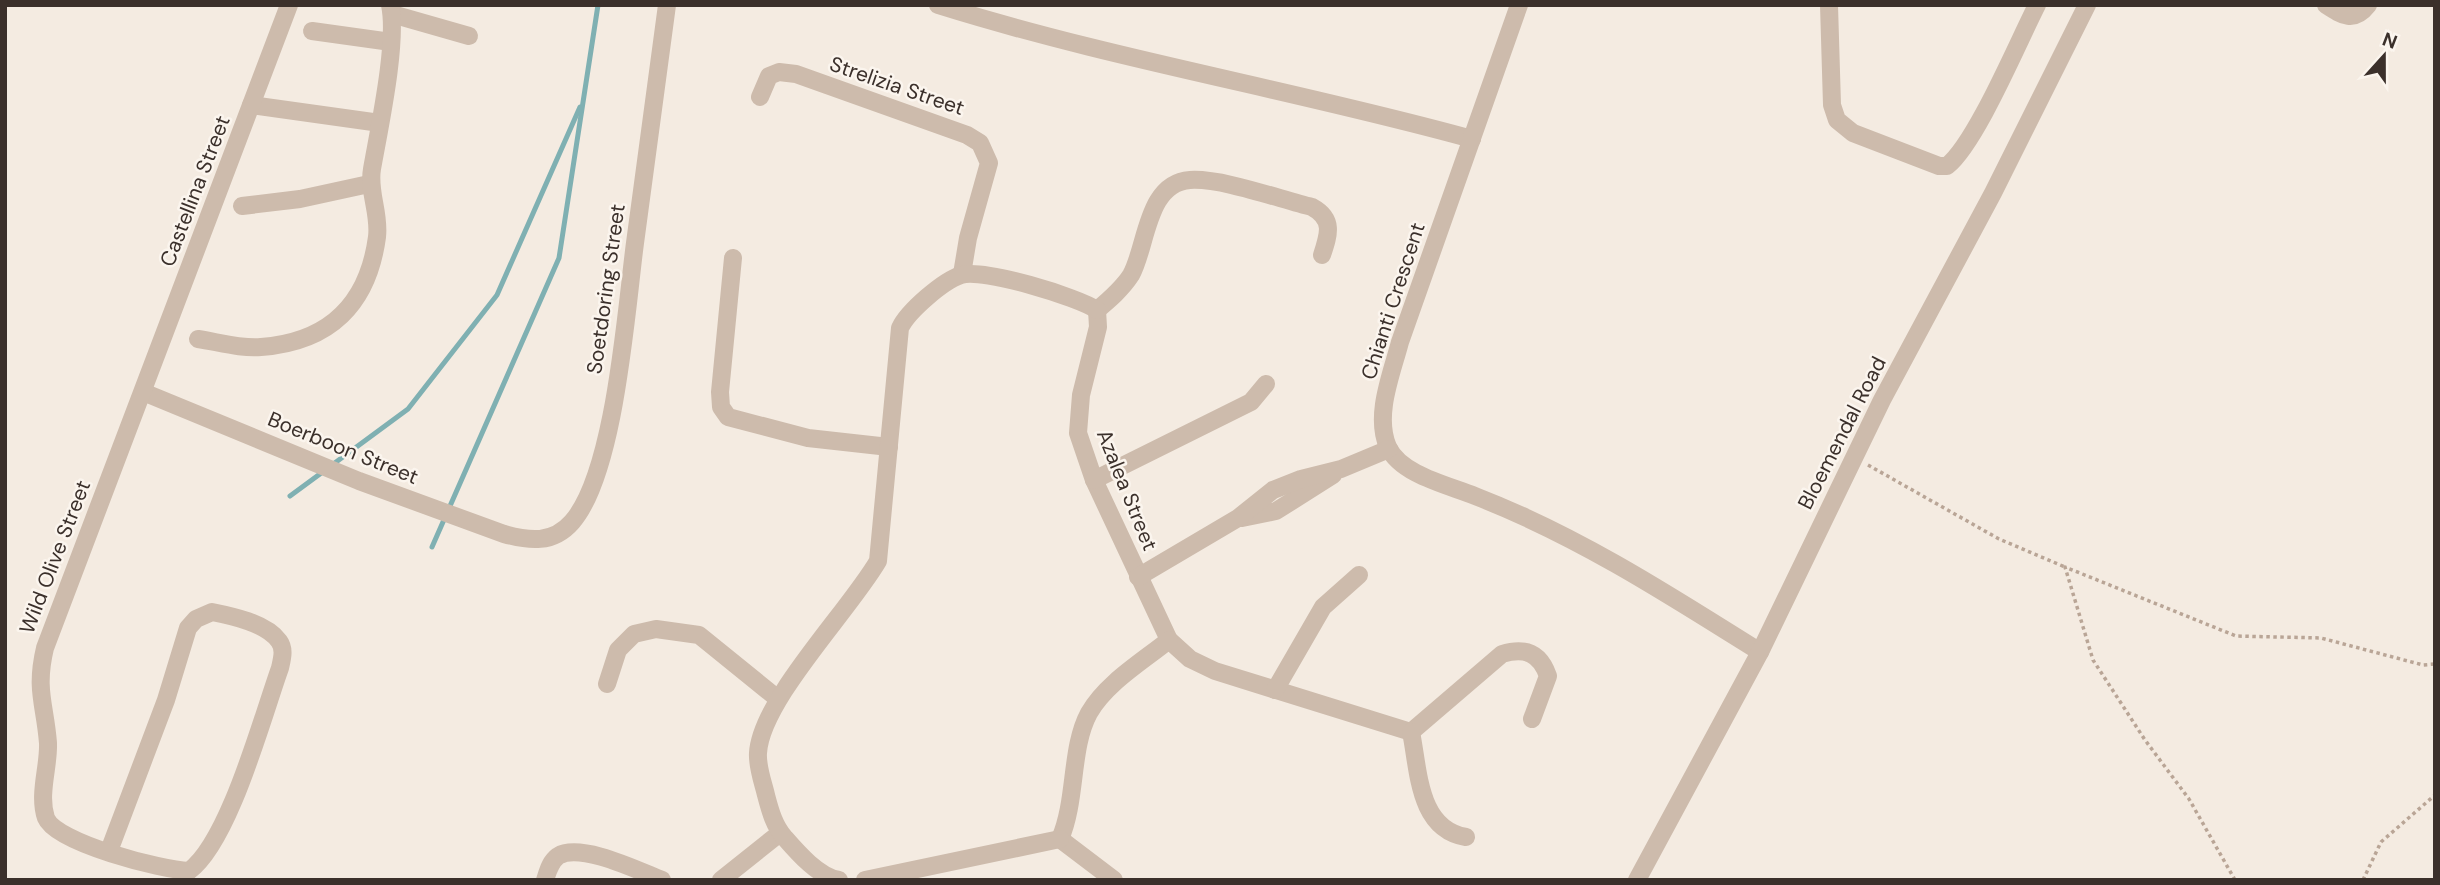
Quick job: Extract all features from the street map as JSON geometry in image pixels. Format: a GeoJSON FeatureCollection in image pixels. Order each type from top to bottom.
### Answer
{"type":"FeatureCollection","features":[{"type":"Feature","properties":{"kind":"street","name":"Castellina Street"},"geometry":{"type":"LineString","coordinates":[[143,393],[289,5]]}},
{"type":"Feature","properties":{"kind":"street","name":"Soetdoring Street"},"geometry":{"type":"LineString","coordinates":[[528,540],[556,536],[572,522],[588,496],[600,467],[628,301],[667,5]]}},
{"type":"Feature","properties":{"kind":"street"},"geometry":{"type":"LineString","coordinates":[[940,5],[1177,70],[1386,115],[1472,139]]}},
{"type":"Feature","properties":{"kind":"street","name":"Chianti Crescent"},"geometry":{"type":"LineString","coordinates":[[1389,449],[1384,417],[1390,379],[1519,5]]}},
{"type":"Feature","properties":{"kind":"street"},"geometry":{"type":"LineString","coordinates":[[1829,5],[1832,105],[1837,120],[1853,133],[1939,166],[1947,166],[1957,155],[1987,106],[2037,5]]}},
{"type":"Feature","properties":{"kind":"street","name":"Bloemendal Road"},"geometry":{"type":"LineString","coordinates":[[1637,880],[1760,652],[1854,457],[1993,193],[2087,5]]}},
{"type":"Feature","properties":{"kind":"street"},"geometry":{"type":"LineString","coordinates":[[2326,5],[2349,18],[2357,17],[2368,5]]}},
{"type":"Feature","properties":{"kind":"street"},"geometry":{"type":"LineString","coordinates":[[198,339],[260,347],[319,330],[347,312],[362,290],[377,235],[377,215],[369,184],[391,42],[391,10],[469,36]]}},
{"type":"Feature","properties":{"kind":"street"},"geometry":{"type":"LineString","coordinates":[[312,31],[391,42]]}},
{"type":"Feature","properties":{"kind":"street","name":"Strelizia Street"},"geometry":{"type":"LineString","coordinates":[[760,97],[769,76],[779,72],[796,75],[967,135],[980,143],[989,163],[968,238],[962,274]]}},
{"type":"Feature","properties":{"kind":"street"},"geometry":{"type":"LineString","coordinates":[[251,105],[380,123]]}},
{"type":"Feature","properties":{"kind":"street"},"geometry":{"type":"LineString","coordinates":[[839,880],[818,870],[780,833],[771,814],[758,753],[762,735],[778,698],[863,586],[878,561],[900,328],[912,311],[962,274],[988,276],[1067,295],[1097,310],[1125,284],[1132,272],[1155,207],[1177,183],[1190,180],[1212,182],[1312,207],[1324,214],[1329,225],[1322,256]]}},
{"type":"Feature","properties":{"kind":"street"},"geometry":{"type":"LineString","coordinates":[[242,206],[300,199],[369,184]]}},
{"type":"Feature","properties":{"kind":"street"},"geometry":{"type":"LineString","coordinates":[[733,257],[720,392],[722,407],[729,417],[808,438],[889,447]]}},
{"type":"Feature","properties":{"kind":"street","name":"Azalea Street"},"geometry":{"type":"LineString","coordinates":[[1097,310],[1098,327],[1077,417],[1078,433],[1094,480],[1169,640]]}},
{"type":"Feature","properties":{"kind":"street"},"geometry":{"type":"LineString","coordinates":[[1094,480],[1251,402],[1266,384]]}},
{"type":"Feature","properties":{"kind":"street","name":"Boerboon Street"},"geometry":{"type":"LineString","coordinates":[[143,393],[359,481],[528,540]]}},
{"type":"Feature","properties":{"kind":"street","name":"Wild Olive Street"},"geometry":{"type":"LineString","coordinates":[[110,851],[52,828],[46,817],[44,798],[48,743],[39,692],[39,673],[45,648],[143,393]]}},
{"type":"Feature","properties":{"kind":"street"},"geometry":{"type":"LineString","coordinates":[[1138,577],[1238,518],[1276,511],[1341,469],[1389,449],[1413,471],[1542,523],[1673,597],[1760,652]]}},
{"type":"Feature","properties":{"kind":"street"},"geometry":{"type":"LineString","coordinates":[[1275,690],[1323,607],[1359,575]]}},
{"type":"Feature","properties":{"kind":"street"},"geometry":{"type":"LineString","coordinates":[[212,612],[249,622],[272,635],[280,642],[283,652],[280,668],[226,818],[211,850],[189,871],[154,866],[110,851],[166,700],[188,628],[196,619],[212,612]]}},
{"type":"Feature","properties":{"kind":"street"},"geometry":{"type":"LineString","coordinates":[[607,684],[618,650],[634,634],[656,629],[669,630],[699,635],[714,644],[778,698]]}},
{"type":"Feature","properties":{"kind":"street"},"geometry":{"type":"LineString","coordinates":[[1060,839],[1069,808],[1084,725],[1090,711],[1104,695],[1169,640],[1190,659],[1215,671],[1411,732]]}},
{"type":"Feature","properties":{"kind":"street"},"geometry":{"type":"LineString","coordinates":[[1411,732],[1503,654],[1514,651],[1525,650],[1538,657],[1548,676],[1532,719]]}},
{"type":"Feature","properties":{"kind":"street"},"geometry":{"type":"LineString","coordinates":[[1411,732],[1428,811],[1443,830],[1466,836]]}},
{"type":"Feature","properties":{"kind":"street"},"geometry":{"type":"LineString","coordinates":[[721,880],[780,833]]}},
{"type":"Feature","properties":{"kind":"street"},"geometry":{"type":"LineString","coordinates":[[865,880],[1060,839],[1114,880]]}},
{"type":"Feature","properties":{"kind":"street"},"geometry":{"type":"LineString","coordinates":[[545,880],[551,862],[559,855],[574,851],[662,880]]}},
{"type":"Feature","properties":{"kind":"path"},"geometry":{"type":"LineString","coordinates":[[1854,457],[2000,539],[2236,636],[2321,638],[2423,665],[2435,664]]}},
{"type":"Feature","properties":{"kind":"path"},"geometry":{"type":"LineString","coordinates":[[2065,567],[2093,660],[2145,740],[2189,799],[2235,880]]}},
{"type":"Feature","properties":{"kind":"path"},"geometry":{"type":"LineString","coordinates":[[2363,880],[2381,842],[2435,795]]}},
{"type":"Feature","properties":{"kind":"waterway"},"geometry":{"type":"LineString","coordinates":[[432,547],[559,258],[598,5]]}},
{"type":"Feature","properties":{"kind":"waterway"},"geometry":{"type":"LineString","coordinates":[[332,465],[408,409],[497,295],[580,107]]}},
{"type":"Feature","properties":{"kind":"waterway"},"geometry":{"type":"LineString","coordinates":[[290,496],[324,471]]}}]}
